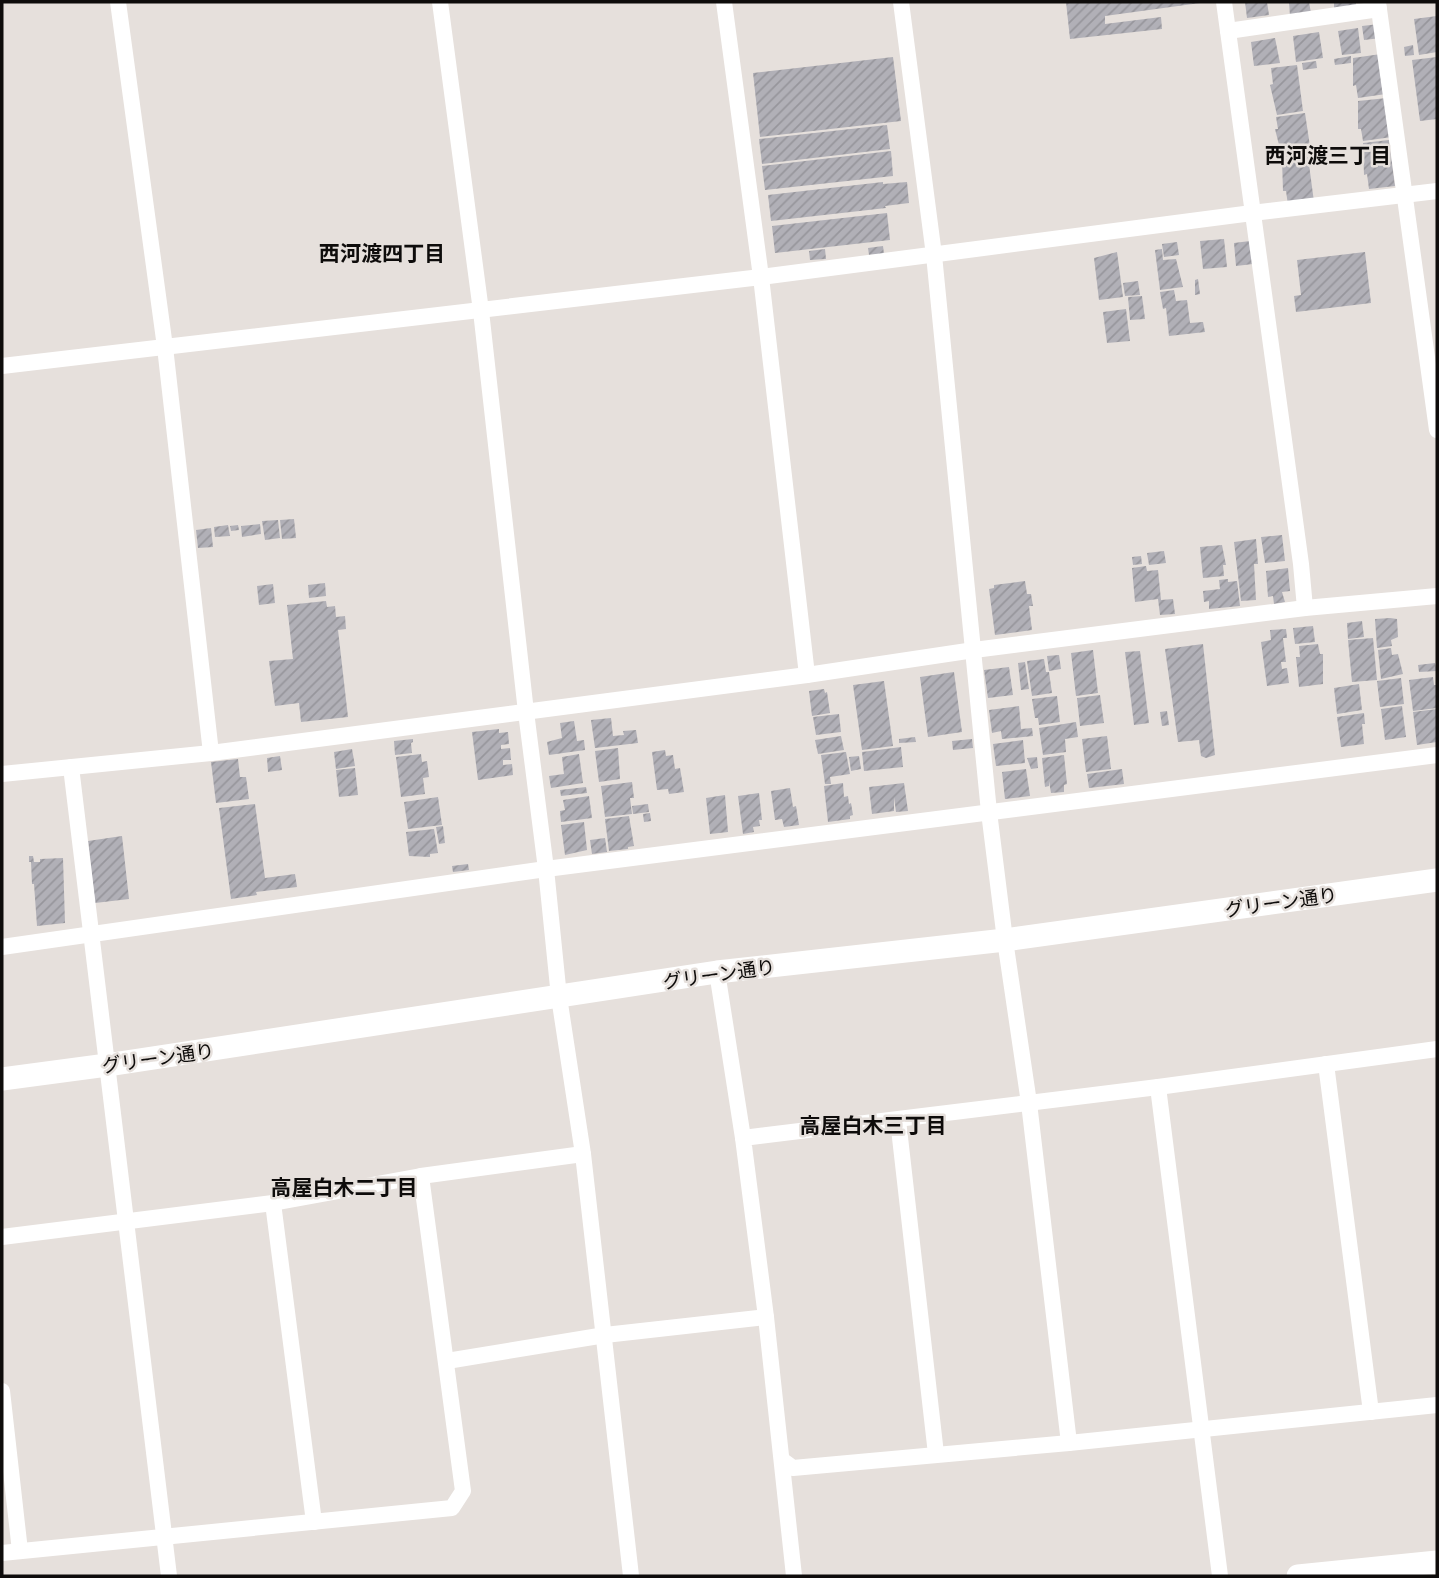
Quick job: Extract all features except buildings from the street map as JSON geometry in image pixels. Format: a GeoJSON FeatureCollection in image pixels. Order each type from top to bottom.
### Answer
{"type":"FeatureCollection","features":[{"type":"Feature","properties":{"kind":"street"},"geometry":{"type":"LineString","coordinates":[[118,2],[165,347],[211,753]]}},
{"type":"Feature","properties":{"kind":"street"},"geometry":{"type":"LineString","coordinates":[[440,2],[481,311],[559,997],[583,1154],[631,1576]]}},
{"type":"Feature","properties":{"kind":"street"},"geometry":{"type":"LineString","coordinates":[[724,2],[761,277],[807,675]]}},
{"type":"Feature","properties":{"kind":"street"},"geometry":{"type":"LineString","coordinates":[[901,2],[934,256],[1004,940],[1029,1103],[1069,1443]]}},
{"type":"Feature","properties":{"kind":"street"},"geometry":{"type":"LineString","coordinates":[[1224,2],[1300,550],[1305,608]]}},
{"type":"Feature","properties":{"kind":"street"},"geometry":{"type":"LineString","coordinates":[[1227,31],[1379,6],[1437,430]]}},
{"type":"Feature","properties":{"kind":"street"},"geometry":{"type":"LineString","coordinates":[[2,366],[934,256],[1437,191]]}},
{"type":"Feature","properties":{"kind":"street"},"geometry":{"type":"LineString","coordinates":[[2,774],[211,753],[807,675],[974,650],[1305,608],[1437,596]]}},
{"type":"Feature","properties":{"kind":"street"},"geometry":{"type":"LineString","coordinates":[[2,947],[546,869],[1437,755]]}},
{"type":"Feature","properties":{"kind":"street"},"geometry":{"type":"LineString","coordinates":[[71,767],[169,1576]]}},
{"type":"Feature","properties":{"kind":"street","name":"グリーン通り"},"geometry":{"type":"LineString","coordinates":[[2,1079],[717,972],[1004,940],[1437,880]]}},
{"type":"Feature","properties":{"kind":"street"},"geometry":{"type":"LineString","coordinates":[[717,972],[743,1138],[766,1317],[794,1576]]}},
{"type":"Feature","properties":{"kind":"street"},"geometry":{"type":"LineString","coordinates":[[743,1138],[1158,1087],[1437,1049]]}},
{"type":"Feature","properties":{"kind":"street"},"geometry":{"type":"LineString","coordinates":[[1325,1064],[1371,1412]]}},
{"type":"Feature","properties":{"kind":"street"},"geometry":{"type":"LineString","coordinates":[[1158,1087],[1220,1576]]}},
{"type":"Feature","properties":{"kind":"street"},"geometry":{"type":"LineString","coordinates":[[898,1119],[936,1454]]}},
{"type":"Feature","properties":{"kind":"street"},"geometry":{"type":"LineString","coordinates":[[2,1237],[273,1203],[421,1176],[583,1154]]}},
{"type":"Feature","properties":{"kind":"street"},"geometry":{"type":"LineString","coordinates":[[2,1553],[452,1508],[463,1491],[421,1176]]}},
{"type":"Feature","properties":{"kind":"street"},"geometry":{"type":"LineString","coordinates":[[273,1203],[314,1522]]}},
{"type":"Feature","properties":{"kind":"street"},"geometry":{"type":"LineString","coordinates":[[447,1362],[604,1335],[766,1317]]}},
{"type":"Feature","properties":{"kind":"street"},"geometry":{"type":"LineString","coordinates":[[2,1391],[20,1551]]}},
{"type":"Feature","properties":{"kind":"street"},"geometry":{"type":"LineString","coordinates":[[782,1460],[793,1468],[1437,1405]]}},
{"type":"Feature","properties":{"kind":"street"},"geometry":{"type":"LineString","coordinates":[[1298,1576],[1437,1562]]}},
{"type":"Feature","properties":{"kind":"district","name":"西河渡三丁目"},"geometry":{"type":"Point","coordinates":[1328,156]}},
{"type":"Feature","properties":{"kind":"district","name":"西河渡四丁目"},"geometry":{"type":"Point","coordinates":[382,254]}},
{"type":"Feature","properties":{"kind":"district","name":"高屋白木三丁目"},"geometry":{"type":"Point","coordinates":[873,1126]}},
{"type":"Feature","properties":{"kind":"district","name":"高屋白木二丁目"},"geometry":{"type":"Point","coordinates":[344,1188]}}]}
